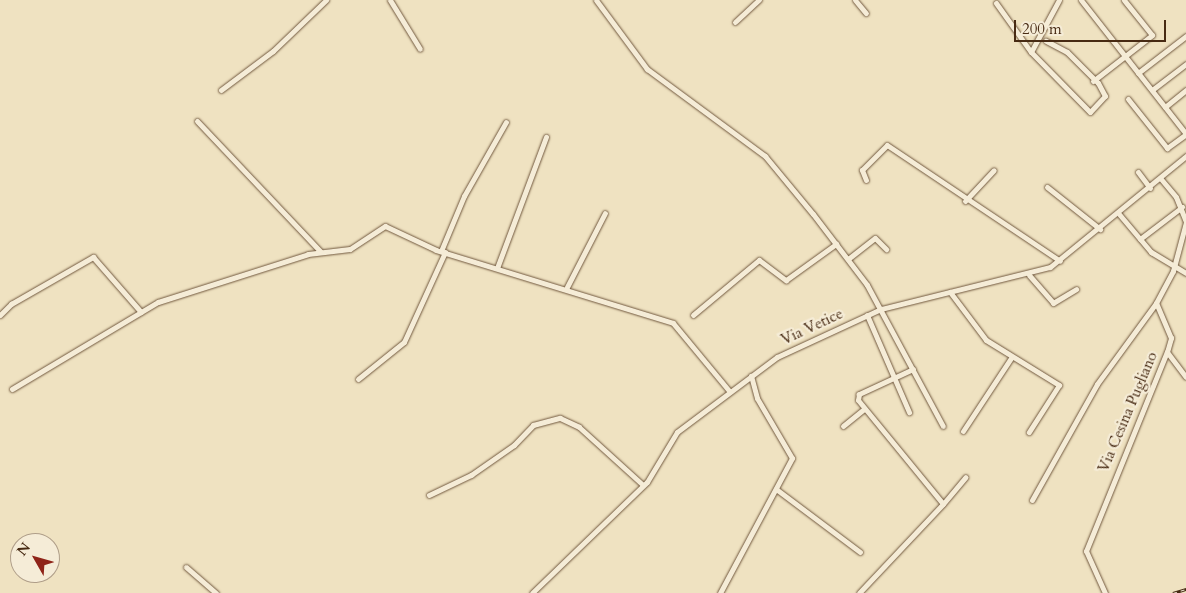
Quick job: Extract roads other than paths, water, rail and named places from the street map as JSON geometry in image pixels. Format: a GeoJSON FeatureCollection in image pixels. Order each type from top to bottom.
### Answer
{"type":"FeatureCollection","features":[{"type":"Feature","properties":{"kind":"street"},"geometry":{"type":"LineString","coordinates":[[221,90],[274,51],[326,0]]}},
{"type":"Feature","properties":{"kind":"street"},"geometry":{"type":"LineString","coordinates":[[390,0],[420,49]]}},
{"type":"Feature","properties":{"kind":"street"},"geometry":{"type":"LineString","coordinates":[[596,0],[647,69],[765,156],[848,259],[881,308],[943,426]]}},
{"type":"Feature","properties":{"kind":"street"},"geometry":{"type":"LineString","coordinates":[[735,22],[759,0]]}},
{"type":"Feature","properties":{"kind":"street"},"geometry":{"type":"LineString","coordinates":[[854,0],[866,13]]}},
{"type":"Feature","properties":{"kind":"street"},"geometry":{"type":"LineString","coordinates":[[1031,52],[1059,0]]}},
{"type":"Feature","properties":{"kind":"street"},"geometry":{"type":"LineString","coordinates":[[1081,0],[1186,134],[1166,148],[1128,99]]}},
{"type":"Feature","properties":{"kind":"street"},"geometry":{"type":"LineString","coordinates":[[1093,81],[1152,35],[1124,0]]}},
{"type":"Feature","properties":{"kind":"street"},"geometry":{"type":"LineString","coordinates":[[996,3],[1031,52],[1090,112],[1105,96],[1067,52],[1046,41]]}},
{"type":"Feature","properties":{"kind":"street"},"geometry":{"type":"LineString","coordinates":[[1138,73],[1186,36]]}},
{"type":"Feature","properties":{"kind":"street"},"geometry":{"type":"LineString","coordinates":[[1152,90],[1186,64]]}},
{"type":"Feature","properties":{"kind":"street"},"geometry":{"type":"LineString","coordinates":[[1165,107],[1186,90]]}},
{"type":"Feature","properties":{"kind":"street"},"geometry":{"type":"LineString","coordinates":[[197,120],[322,252]]}},
{"type":"Feature","properties":{"kind":"street"},"geometry":{"type":"LineString","coordinates":[[358,378],[404,342],[443,252],[464,196],[506,122]]}},
{"type":"Feature","properties":{"kind":"street"},"geometry":{"type":"LineString","coordinates":[[497,268],[546,137]]}},
{"type":"Feature","properties":{"kind":"street"},"geometry":{"type":"LineString","coordinates":[[866,180],[862,170],[887,145],[965,201],[1060,261]]}},
{"type":"Feature","properties":{"kind":"street","name":"Via Vetice"},"geometry":{"type":"LineString","coordinates":[[532,593],[643,485],[678,432],[778,357],[881,308],[1029,275],[1060,261],[1161,179],[1186,156]]}},
{"type":"Feature","properties":{"kind":"street"},"geometry":{"type":"LineString","coordinates":[[965,201],[994,170]]}},
{"type":"Feature","properties":{"kind":"street"},"geometry":{"type":"LineString","coordinates":[[1138,172],[1150,188]]}},
{"type":"Feature","properties":{"kind":"street"},"geometry":{"type":"LineString","coordinates":[[1032,500],[1097,384],[1156,303],[1174,266],[1186,222],[1182,208],[1161,179]]}},
{"type":"Feature","properties":{"kind":"street"},"geometry":{"type":"LineString","coordinates":[[1047,187],[1100,229]]}},
{"type":"Feature","properties":{"kind":"street"},"geometry":{"type":"LineString","coordinates":[[1140,239],[1182,208]]}},
{"type":"Feature","properties":{"kind":"street"},"geometry":{"type":"LineString","coordinates":[[567,288],[604,213]]}},
{"type":"Feature","properties":{"kind":"street"},"geometry":{"type":"LineString","coordinates":[[1119,214],[1140,239],[1174,266],[1186,273]]}},
{"type":"Feature","properties":{"kind":"street"},"geometry":{"type":"LineString","coordinates":[[12,389],[141,312],[222,279],[322,252],[350,249],[385,226],[443,252],[567,288],[673,322],[730,392]]}},
{"type":"Feature","properties":{"kind":"street"},"geometry":{"type":"LineString","coordinates":[[848,259],[876,238],[886,249]]}},
{"type":"Feature","properties":{"kind":"street"},"geometry":{"type":"LineString","coordinates":[[693,315],[759,260],[786,280],[836,244]]}},
{"type":"Feature","properties":{"kind":"street"},"geometry":{"type":"LineString","coordinates":[[0,315],[11,304],[93,257],[141,312]]}},
{"type":"Feature","properties":{"kind":"street"},"geometry":{"type":"LineString","coordinates":[[1029,275],[1053,303],[1076,289]]}},
{"type":"Feature","properties":{"kind":"street"},"geometry":{"type":"LineString","coordinates":[[950,292],[986,340],[1011,358],[1058,386],[1029,432]]}},
{"type":"Feature","properties":{"kind":"street","name":"Via Cesina Pugliano"},"geometry":{"type":"LineString","coordinates":[[1104,593],[1102,583],[1086,551],[1168,352],[1171,338],[1156,303]]}},
{"type":"Feature","properties":{"kind":"street"},"geometry":{"type":"LineString","coordinates":[[866,315],[896,377],[909,412]]}},
{"type":"Feature","properties":{"kind":"street"},"geometry":{"type":"LineString","coordinates":[[1168,352],[1186,376]]}},
{"type":"Feature","properties":{"kind":"street"},"geometry":{"type":"LineString","coordinates":[[964,431],[1011,358]]}},
{"type":"Feature","properties":{"kind":"street"},"geometry":{"type":"LineString","coordinates":[[912,369],[859,394],[864,409],[943,504]]}},
{"type":"Feature","properties":{"kind":"street"},"geometry":{"type":"LineString","coordinates":[[720,593],[792,458],[757,398],[751,376]]}},
{"type":"Feature","properties":{"kind":"street"},"geometry":{"type":"LineString","coordinates":[[843,426],[864,409]]}},
{"type":"Feature","properties":{"kind":"street"},"geometry":{"type":"LineString","coordinates":[[429,495],[471,474],[514,445],[532,424],[560,418],[579,427],[643,485]]}},
{"type":"Feature","properties":{"kind":"street"},"geometry":{"type":"LineString","coordinates":[[859,593],[966,477]]}},
{"type":"Feature","properties":{"kind":"street"},"geometry":{"type":"LineString","coordinates":[[776,489],[860,552]]}},
{"type":"Feature","properties":{"kind":"street"},"geometry":{"type":"LineString","coordinates":[[186,567],[216,593]]}},
{"type":"Feature","properties":{"kind":"railway"},"geometry":{"type":"LineString","coordinates":[[1173,593],[1186,589]]}}]}
